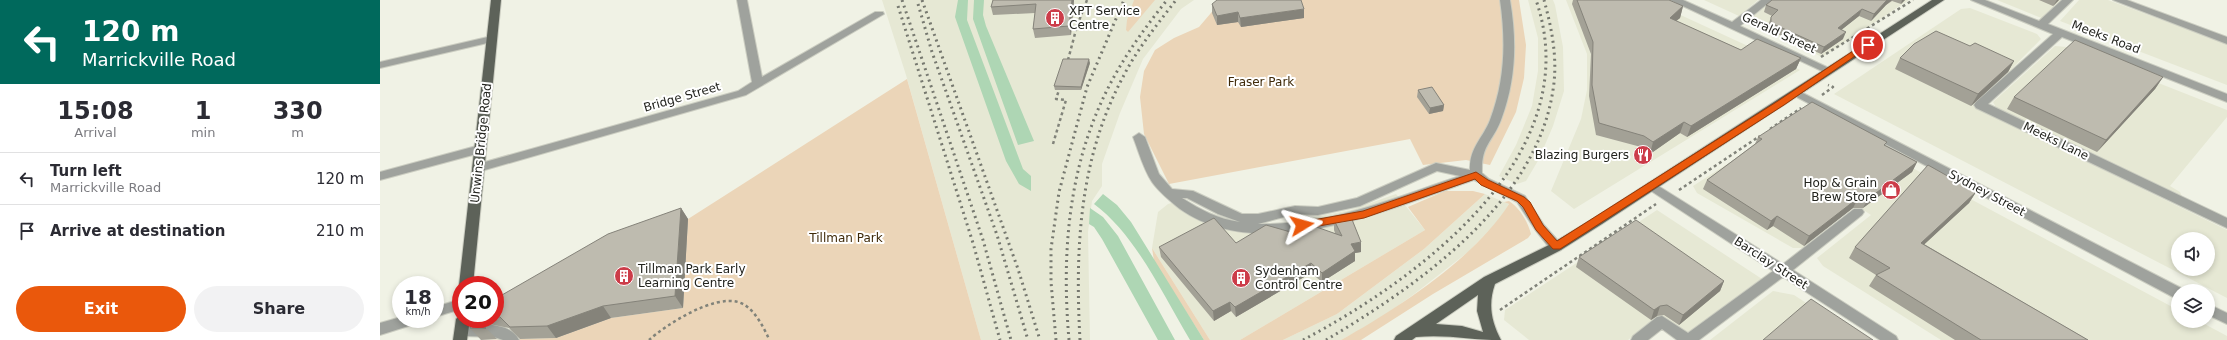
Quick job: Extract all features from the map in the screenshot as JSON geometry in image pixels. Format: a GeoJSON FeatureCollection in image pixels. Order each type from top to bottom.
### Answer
{"type":"FeatureCollection","features":[{"type":"Feature","properties":{"kind":"main road","name":"Unwins Bridge Road"},"geometry":{"type":"LineString","coordinates":[[467,276],[496,0]]}},
{"type":"Feature","properties":{"kind":"main road"},"geometry":{"type":"LineString","coordinates":[[1405,337],[1489,281],[1556,247],[1797,93],[1828,70],[1939,0]]}},
{"type":"Feature","properties":{"kind":"main road"},"geometry":{"type":"LineString","coordinates":[[1489,281],[1484,293],[1484,319],[1494,340]]}},
{"type":"Feature","properties":{"kind":"main road"},"geometry":{"type":"LineString","coordinates":[[1405,337],[1427,330],[1446,329],[1465,332],[1487,340]]}},
{"type":"Feature","properties":{"kind":"street"},"geometry":{"type":"LineString","coordinates":[[742,0],[758,84]]}},
{"type":"Feature","properties":{"kind":"street"},"geometry":{"type":"LineString","coordinates":[[1476,175],[1476,157],[1493,126],[1502,102],[1510,68],[1509,27],[1505,0]]}},
{"type":"Feature","properties":{"kind":"street","name":"Gerald Street"},"geometry":{"type":"LineString","coordinates":[[1675,0],[1828,70]]}},
{"type":"Feature","properties":{"kind":"street"},"geometry":{"type":"LineString","coordinates":[[1733,26],[1767,0]]}},
{"type":"Feature","properties":{"kind":"street","name":"Meeks Road"},"geometry":{"type":"LineString","coordinates":[[1976,0],[2059,34],[2227,98]]}},
{"type":"Feature","properties":{"kind":"street"},"geometry":{"type":"LineString","coordinates":[[2040,26],[2068,0]]}},
{"type":"Feature","properties":{"kind":"street"},"geometry":{"type":"LineString","coordinates":[[2118,0],[2227,41]]}},
{"type":"Feature","properties":{"kind":"street","name":"Bridge Street"},"geometry":{"type":"LineString","coordinates":[[478,168],[742,93],[879,14]]}},
{"type":"Feature","properties":{"kind":"street","name":"Meeks Lane"},"geometry":{"type":"LineString","coordinates":[[2059,34],[1980,105],[2227,223]]}},
{"type":"Feature","properties":{"kind":"street"},"geometry":{"type":"LineString","coordinates":[[380,65],[492,39]]}},
{"type":"Feature","properties":{"kind":"street","name":"Sydney Street"},"geometry":{"type":"LineString","coordinates":[[1797,93],[2171,289]]}},
{"type":"Feature","properties":{"kind":"street"},"geometry":{"type":"LineString","coordinates":[[1139,137],[1148,163],[1160,184],[1170,193],[1194,212],[1213,222],[1250,229],[1272,229],[1364,214],[1476,175]]}},
{"type":"Feature","properties":{"kind":"street"},"geometry":{"type":"LineString","coordinates":[[380,176],[480,149]]}},
{"type":"Feature","properties":{"kind":"street"},"geometry":{"type":"LineString","coordinates":[[1170,193],[1189,194],[1222,211],[1241,218],[1258,219],[1295,210],[1318,211],[1360,202],[1436,167],[1476,175],[1484,182],[1521,199],[1526,204],[1540,228],[1556,247]]}},
{"type":"Feature","properties":{"kind":"street","name":"Barclay Street"},"geometry":{"type":"LineString","coordinates":[[1652,186],[1891,340]]}},
{"type":"Feature","properties":{"kind":"street"},"geometry":{"type":"LineString","coordinates":[[1638,340],[1662,321],[1688,340],[1783,271],[1858,212]]}},
{"type":"Feature","properties":{"kind":"street"},"geometry":{"type":"LineString","coordinates":[[2215,313],[2227,319]]}},
{"type":"Feature","properties":{"kind":"street"},"geometry":{"type":"LineString","coordinates":[[380,329],[392,325]]}},
{"type":"Feature","properties":{"kind":"street"},"geometry":{"type":"LineString","coordinates":[[462,330],[496,331],[510,337],[512,340]]}},
{"type":"Feature","properties":{"kind":"path"},"geometry":{"type":"LineString","coordinates":[[1068,62],[1077,26],[1087,0]]}},
{"type":"Feature","properties":{"kind":"path"},"geometry":{"type":"LineString","coordinates":[[1821,57],[1913,0]]}},
{"type":"Feature","properties":{"kind":"path"},"geometry":{"type":"LineString","coordinates":[[1825,93],[1833,87]]}},
{"type":"Feature","properties":{"kind":"path"},"geometry":{"type":"LineString","coordinates":[[1053,144],[1066,100],[1056,99],[1059,90]]}},
{"type":"Feature","properties":{"kind":"path"},"geometry":{"type":"LineString","coordinates":[[1681,188],[1806,105]]}},
{"type":"Feature","properties":{"kind":"path"},"geometry":{"type":"LineString","coordinates":[[1497,311],[1659,202]]}},
{"type":"Feature","properties":{"kind":"path"},"geometry":{"type":"LineString","coordinates":[[649,340],[665,327],[681,318],[708,306],[732,301],[747,307],[764,328],[769,340]]}},
{"type":"Feature","properties":{"kind":"shaded area"},"geometry":{"type":"Polygon","coordinates":[[[882,0],[1194,0],[1181,9],[1143,59],[1120,113],[1102,164],[1102,186],[1092,201],[1088,232],[1090,340],[981,340],[906,75],[882,0]]]}},
{"type":"Feature","properties":{"kind":"shaded area"},"geometry":{"type":"Polygon","coordinates":[[[958,0],[968,0],[967,20],[1023,169],[1031,176],[1031,191],[1019,184],[1006,161],[955,17],[958,0]]]}},
{"type":"Feature","properties":{"kind":"shaded area"},"geometry":{"type":"Polygon","coordinates":[[[974,0],[984,0],[983,15],[986,26],[1034,141],[1018,145],[973,19],[974,0]]]}},
{"type":"Feature","properties":{"kind":"shaded area"},"geometry":{"type":"Polygon","coordinates":[[[1528,0],[1553,0],[1555,5],[1563,47],[1564,91],[1553,126],[1539,159],[1526,181],[1517,184],[1499,176],[1516,145],[1532,106],[1538,71],[1538,38],[1528,0]]]}},
{"type":"Feature","properties":{"kind":"shaded area"},"geometry":{"type":"Polygon","coordinates":[[[1566,0],[1648,0],[1800,70],[1574,209],[1551,191],[1581,119],[1587,90],[1587,54],[1566,0]]]}},
{"type":"Feature","properties":{"kind":"shaded area"},"geometry":{"type":"Polygon","coordinates":[[[1704,0],[1758,0],[1739,16],[1704,0]]]}},
{"type":"Feature","properties":{"kind":"shaded area"},"geometry":{"type":"Polygon","coordinates":[[[1774,0],[1909,0],[1822,57],[1747,21],[1774,0]]]}},
{"type":"Feature","properties":{"kind":"shaded area"},"geometry":{"type":"Polygon","coordinates":[[[1997,0],[2067,0],[2044,19],[1997,0]]]}},
{"type":"Feature","properties":{"kind":"shaded area"},"geometry":{"type":"Polygon","coordinates":[[[2079,0],[2108,0],[2227,44],[2227,85],[2060,21],[2079,0]]]}},
{"type":"Feature","properties":{"kind":"shaded area"},"geometry":{"type":"Polygon","coordinates":[[[1970,8],[2037,34],[2041,39],[1974,107],[2227,230],[2227,298],[2215,292],[2215,284],[2200,284],[2185,276],[2215,276],[2215,232],[2171,232],[2171,269],[1834,94],[1961,9],[1970,8]]]}},
{"type":"Feature","properties":{"kind":"shaded area"},"geometry":{"type":"Polygon","coordinates":[[[2055,46],[2067,47],[2227,110],[2227,117],[2170,186],[2180,192],[2183,199],[1998,111],[1993,102],[2055,46]]]}},
{"type":"Feature","properties":{"kind":"shaded area"},"geometry":{"type":"Polygon","coordinates":[[[1808,112],[2171,306],[2171,328],[2212,328],[2227,336],[2227,340],[1941,340],[1823,266],[1817,258],[1871,215],[1856,205],[1803,248],[1793,248],[1697,193],[1693,186],[1808,112]]]}},
{"type":"Feature","properties":{"kind":"shaded area"},"geometry":{"type":"Polygon","coordinates":[[[1103,194],[1117,205],[1131,222],[1204,340],[1190,340],[1159,285],[1136,249],[1109,217],[1094,204],[1103,194]]]}},
{"type":"Feature","properties":{"kind":"shaded area"},"geometry":{"type":"Polygon","coordinates":[[[1396,194],[1425,230],[1240,340],[1210,340],[1152,248],[1158,212],[1168,204],[1179,201],[1186,200],[1201,209],[1240,224],[1278,224],[1351,210],[1396,194]]]}},
{"type":"Feature","properties":{"kind":"shaded area"},"geometry":{"type":"Polygon","coordinates":[[[1485,194],[1509,204],[1499,220],[1468,252],[1413,295],[1378,320],[1341,340],[1283,340],[1337,314],[1424,249],[1485,194]]]}},
{"type":"Feature","properties":{"kind":"shaded area"},"geometry":{"type":"Polygon","coordinates":[[[1090,208],[1103,217],[1118,236],[1175,340],[1158,340],[1102,239],[1094,227],[1089,224],[1090,208]]]}},
{"type":"Feature","properties":{"kind":"shaded area"},"geometry":{"type":"Polygon","coordinates":[[[1657,210],[1762,279],[1688,337],[1658,315],[1628,340],[1529,340],[1504,320],[1505,310],[1657,210]]]}},
{"type":"Feature","properties":{"kind":"shaded area"},"geometry":{"type":"Polygon","coordinates":[[[1773,291],[1794,295],[1863,340],[1710,340],[1773,291]]]}},
{"type":"Feature","properties":{"kind":"green space"},"geometry":{"type":"Polygon","coordinates":[[[1134,0],[1155,0],[1128,32],[1126,30],[1127,20],[1134,0]]]}},
{"type":"Feature","properties":{"kind":"green space","name":"Fraser Park"},"geometry":{"type":"Polygon","coordinates":[[[1222,0],[1519,0],[1526,45],[1524,78],[1516,112],[1490,165],[1466,160],[1423,165],[1410,139],[1169,184],[1144,134],[1140,97],[1144,71],[1155,50],[1174,38],[1199,27],[1222,0]]]}},
{"type":"Feature","properties":{"kind":"green space","name":"Tillman Park"},"geometry":{"type":"Polygon","coordinates":[[[907,79],[981,340],[481,340],[556,338],[611,318],[683,308],[688,219],[907,79]]]}},
{"type":"Feature","properties":{"kind":"green space"},"geometry":{"type":"Polygon","coordinates":[[[1445,191],[1473,191],[1485,194],[1424,249],[1337,314],[1283,340],[1240,340],[1425,230],[1408,207],[1445,191]]]}},
{"type":"Feature","properties":{"kind":"green space"},"geometry":{"type":"Polygon","coordinates":[[[1509,201],[1520,211],[1530,229],[1531,234],[1528,238],[1433,294],[1361,340],[1341,340],[1410,298],[1455,263],[1476,244],[1494,224],[1509,204],[1504,202],[1509,201]]]}},
{"type":"Feature","properties":{"kind":"green space"},"geometry":{"type":"Polygon","coordinates":[[[1152,248],[1210,340],[1204,340],[1154,261],[1152,248]]]}},
{"type":"Feature","properties":{"kind":"building","name":"XPT Service Centre"},"geometry":{"type":"Polygon","coordinates":[[[993,0],[1072,0],[1069,26],[1033,29],[1036,4],[991,7],[993,0]]]}},
{"type":"Feature","properties":{"kind":"building"},"geometry":{"type":"Polygon","coordinates":[[[1217,0],[1301,0],[1304,9],[1240,18],[1238,12],[1217,16],[1212,4],[1217,0]]]}},
{"type":"Feature","properties":{"kind":"building"},"geometry":{"type":"Polygon","coordinates":[[[1577,0],[1669,0],[1683,6],[1670,18],[1741,50],[1757,39],[1801,58],[1691,126],[1684,122],[1653,142],[1644,136],[1599,123],[1592,85],[1593,42],[1577,0]]]}},
{"type":"Feature","properties":{"kind":"building"},"geometry":{"type":"Polygon","coordinates":[[[1772,0],[1887,0],[1874,14],[1862,9],[1838,28],[1846,32],[1824,47],[1771,23],[1771,17],[1778,10],[1766,5],[1772,0]]]}},
{"type":"Feature","properties":{"kind":"building"},"geometry":{"type":"Polygon","coordinates":[[[1936,31],[1970,46],[1975,43],[2014,61],[1978,94],[1900,58],[1914,44],[1936,31]]]}},
{"type":"Feature","properties":{"kind":"building"},"geometry":{"type":"Polygon","coordinates":[[[2075,40],[2163,77],[2106,140],[2014,97],[2075,40]]]}},
{"type":"Feature","properties":{"kind":"building"},"geometry":{"type":"Polygon","coordinates":[[[1063,59],[1089,59],[1081,87],[1054,86],[1063,59]]]}},
{"type":"Feature","properties":{"kind":"building"},"geometry":{"type":"Polygon","coordinates":[[[1432,87],[1444,105],[1430,108],[1418,90],[1432,87]]]}},
{"type":"Feature","properties":{"kind":"building"},"geometry":{"type":"Polygon","coordinates":[[[1812,102],[1887,142],[1884,145],[1917,162],[1868,199],[1858,198],[1809,236],[1777,216],[1771,221],[1707,180],[1762,139],[1758,137],[1812,102]]]}},
{"type":"Feature","properties":{"kind":"building"},"geometry":{"type":"Polygon","coordinates":[[[1928,165],[1976,192],[1921,243],[2088,340],[1981,340],[1876,275],[1890,268],[1855,247],[1928,165]]]}},
{"type":"Feature","properties":{"kind":"building","name":"Tillman Park Early Learning Centre"},"geometry":{"type":"Polygon","coordinates":[[[681,208],[675,296],[603,306],[547,326],[510,327],[504,321],[504,294],[608,234],[681,208]]]}},
{"type":"Feature","properties":{"kind":"building","name":"Sydenham Control Centre"},"geometry":{"type":"Polygon","coordinates":[[[1351,217],[1361,242],[1351,244],[1355,251],[1322,273],[1311,263],[1235,307],[1230,302],[1213,311],[1159,247],[1214,218],[1236,243],[1266,225],[1294,233],[1305,223],[1342,236],[1334,220],[1351,217]]]}},
{"type":"Feature","properties":{"kind":"building"},"geometry":{"type":"Polygon","coordinates":[[[1636,220],[1724,281],[1683,315],[1667,305],[1660,306],[1654,310],[1579,257],[1636,220]]]}},
{"type":"Feature","properties":{"kind":"building"},"geometry":{"type":"Polygon","coordinates":[[[1811,299],[1873,340],[1763,340],[1811,299]]]}},
{"type":"Feature","properties":{"kind":"railway"},"geometry":{"type":"LineString","coordinates":[[902,0],[983,240],[1011,340]]}},
{"type":"Feature","properties":{"kind":"railway"},"geometry":{"type":"LineString","coordinates":[[922,0],[1018,269],[1040,340]]}},
{"type":"Feature","properties":{"kind":"railway"},"geometry":{"type":"LineString","coordinates":[[1056,340],[1051,282],[1051,249],[1059,192],[1087,87],[1124,0]]}},
{"type":"Feature","properties":{"kind":"railway"},"geometry":{"type":"LineString","coordinates":[[1069,340],[1066,271],[1068,237],[1078,171],[1087,138],[1099,106],[1115,75],[1140,36],[1167,0]]}},
{"type":"Feature","properties":{"kind":"railway"},"geometry":{"type":"LineString","coordinates":[[1080,340],[1078,272],[1080,238],[1083,205],[1097,140],[1108,108],[1123,77],[1148,37],[1176,0]]}},
{"type":"Feature","properties":{"kind":"railway"},"geometry":{"type":"LineString","coordinates":[[1303,340],[1349,314],[1396,282],[1442,246],[1483,204],[1516,159],[1538,109],[1546,56],[1536,0]]}},
{"type":"Feature","properties":{"kind":"railway"},"geometry":{"type":"LineString","coordinates":[[1326,340],[1397,294],[1433,267],[1467,238],[1498,205],[1523,170],[1542,131],[1553,90],[1555,67],[1553,45],[1544,0]]}},
{"type":"Feature","properties":{"kind":"railway"},"geometry":{"type":"LineString","coordinates":[[918,4],[932,52],[997,235],[1028,340]]}},
{"type":"Feature","properties":{"kind":"railway"},"geometry":{"type":"LineString","coordinates":[[898,6],[973,243],[1000,340]]}},
{"type":"Feature","properties":{"kind":"place","name":"XPT Service Centre"},"geometry":{"type":"Point","coordinates":[1055,18]}},
{"type":"Feature","properties":{"kind":"place","name":"Blazing Burgers"},"geometry":{"type":"Point","coordinates":[1643,155]}},
{"type":"Feature","properties":{"kind":"place","name":"Hop & Grain Brew Store"},"geometry":{"type":"Point","coordinates":[1891,190]}},
{"type":"Feature","properties":{"kind":"place","name":"Tillman Park Early Learning Centre"},"geometry":{"type":"Point","coordinates":[624,276]}},
{"type":"Feature","properties":{"kind":"place","name":"Sydenham Control Centre"},"geometry":{"type":"Point","coordinates":[1241,278]}},
{"type":"Feature","properties":{"kind":"route"},"geometry":{"type":"LineString","coordinates":[[1302,225],[1332,221],[1364,214],[1476,175],[1484,182],[1513,194],[1521,199],[1526,204],[1540,228],[1556,247],[1781,103],[1828,70],[1868,45]]}}]}
